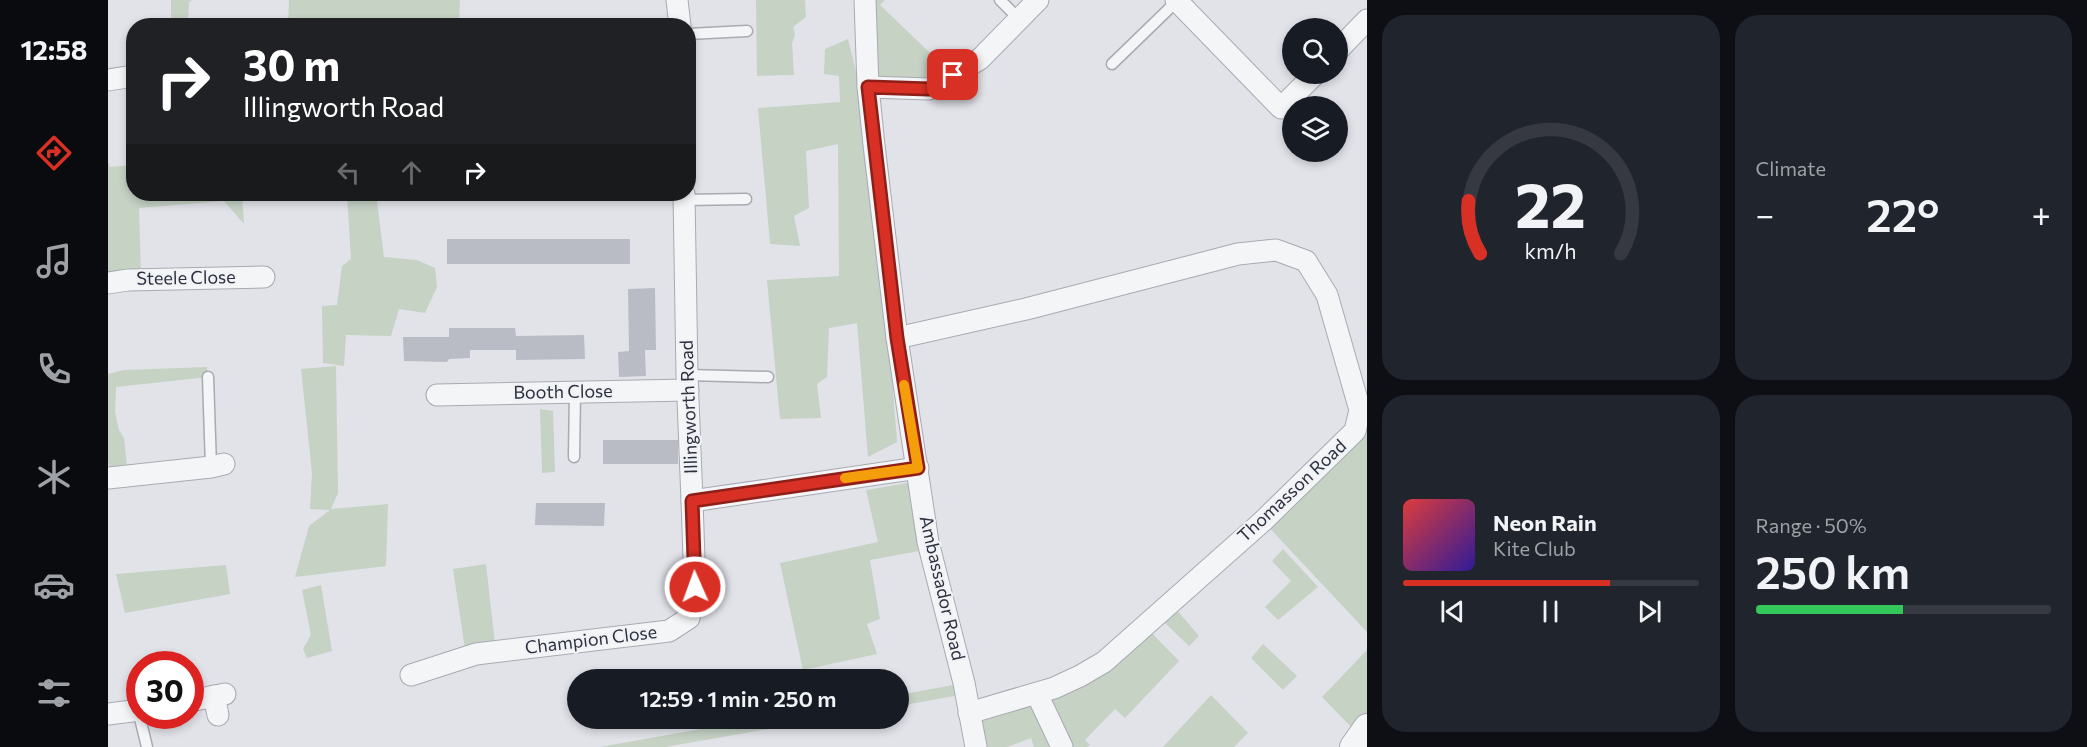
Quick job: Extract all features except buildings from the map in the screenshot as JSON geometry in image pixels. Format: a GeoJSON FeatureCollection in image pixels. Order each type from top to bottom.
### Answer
{"type":"FeatureCollection","features":[{"type":"Feature","properties":{"kind":"street"},"geometry":{"type":"LineString","coordinates":[[677,0],[679,18]]}},
{"type":"Feature","properties":{"kind":"street","name":"Ambassador Road"},"geometry":{"type":"LineString","coordinates":[[865,0],[868,87],[897,338],[928,542],[964,683],[976,747]]}},
{"type":"Feature","properties":{"kind":"street"},"geometry":{"type":"LineString","coordinates":[[868,87],[929,89],[980,58],[1038,0]]}},
{"type":"Feature","properties":{"kind":"street"},"geometry":{"type":"LineString","coordinates":[[1177,0],[1281,108],[1305,84]]}},
{"type":"Feature","properties":{"kind":"street"},"geometry":{"type":"LineString","coordinates":[[1348,40],[1367,20]]}},
{"type":"Feature","properties":{"kind":"street"},"geometry":{"type":"LineString","coordinates":[[108,80],[126,77]]}},
{"type":"Feature","properties":{"kind":"street","name":"Illingworth Road"},"geometry":{"type":"LineString","coordinates":[[684,201],[692,501],[918,468]]}},
{"type":"Feature","properties":{"kind":"street","name":"Thomasson Road"},"geometry":{"type":"LineString","coordinates":[[897,338],[1026,309],[1238,254],[1276,250],[1306,261],[1327,295],[1360,410],[1355,431],[1263,521],[1104,662],[1080,676],[1037,694],[969,713]]}},
{"type":"Feature","properties":{"kind":"street","name":"Steele Close"},"geometry":{"type":"LineString","coordinates":[[108,284],[128,280],[264,277]]}},
{"type":"Feature","properties":{"kind":"street","name":"Booth Close"},"geometry":{"type":"LineString","coordinates":[[437,395],[575,392],[688,383]]}},
{"type":"Feature","properties":{"kind":"street"},"geometry":{"type":"LineString","coordinates":[[108,478],[218,466]]}},
{"type":"Feature","properties":{"kind":"street","name":"Champion Close"},"geometry":{"type":"LineString","coordinates":[[411,675],[476,654],[669,631],[689,618],[695,587],[692,501]]}},
{"type":"Feature","properties":{"kind":"street"},"geometry":{"type":"LineString","coordinates":[[1037,694],[1062,747]]}},
{"type":"Feature","properties":{"kind":"street"},"geometry":{"type":"LineString","coordinates":[[204,701],[219,702]]}},
{"type":"Feature","properties":{"kind":"street"},"geometry":{"type":"LineString","coordinates":[[108,714],[126,712]]}},
{"type":"Feature","properties":{"kind":"street"},"geometry":{"type":"LineString","coordinates":[[1353,747],[1367,727]]}},
{"type":"Feature","properties":{"kind":"lane"},"geometry":{"type":"LineString","coordinates":[[1000,0],[1018,18]]}},
{"type":"Feature","properties":{"kind":"lane"},"geometry":{"type":"LineString","coordinates":[[1112,64],[1177,0]]}},
{"type":"Feature","properties":{"kind":"lane"},"geometry":{"type":"LineString","coordinates":[[696,34],[747,31]]}},
{"type":"Feature","properties":{"kind":"lane"},"geometry":{"type":"LineString","coordinates":[[696,197],[746,199]]}},
{"type":"Feature","properties":{"kind":"lane"},"geometry":{"type":"LineString","coordinates":[[208,377],[218,466]]}},
{"type":"Feature","properties":{"kind":"lane"},"geometry":{"type":"LineString","coordinates":[[688,383],[768,377]]}},
{"type":"Feature","properties":{"kind":"lane"},"geometry":{"type":"LineString","coordinates":[[574,457],[575,392]]}},
{"type":"Feature","properties":{"kind":"lane"},"geometry":{"type":"LineString","coordinates":[[143,729],[147,747]]}},
{"type":"Feature","properties":{"kind":"green space"},"geometry":{"type":"Polygon","coordinates":[[[171,0],[192,0],[189,2],[188,18],[171,18],[171,0]]]}},
{"type":"Feature","properties":{"kind":"green space"},"geometry":{"type":"Polygon","coordinates":[[[289,0],[460,0],[459,18],[288,18],[289,0]]]}},
{"type":"Feature","properties":{"kind":"green space"},"geometry":{"type":"Polygon","coordinates":[[[756,0],[805,0],[806,17],[793,27],[795,35],[792,43],[794,75],[757,76],[756,0]]]}},
{"type":"Feature","properties":{"kind":"green space"},"geometry":{"type":"Polygon","coordinates":[[[865,0],[885,0],[880,5],[953,75],[868,87],[865,0]]]}},
{"type":"Feature","properties":{"kind":"green space"},"geometry":{"type":"Polygon","coordinates":[[[848,39],[874,145],[897,442],[868,457],[857,323],[829,328],[827,377],[817,384],[821,418],[780,419],[767,280],[839,276],[838,144],[806,151],[809,208],[794,216],[800,246],[770,244],[758,108],[840,102],[839,76],[824,74],[825,49],[848,39]]]}},
{"type":"Feature","properties":{"kind":"green space"},"geometry":{"type":"Polygon","coordinates":[[[108,162],[110,167],[126,166],[126,201],[224,201],[139,208],[141,276],[111,283],[108,271],[108,162]]]}},
{"type":"Feature","properties":{"kind":"green space"},"geometry":{"type":"Polygon","coordinates":[[[224,201],[242,201],[244,224],[224,201]]]}},
{"type":"Feature","properties":{"kind":"green space"},"geometry":{"type":"Polygon","coordinates":[[[347,201],[377,201],[384,257],[417,260],[435,268],[437,287],[425,313],[399,309],[391,336],[346,335],[344,366],[323,363],[322,306],[337,305],[342,266],[351,259],[347,201]]]}},
{"type":"Feature","properties":{"kind":"green space"},"geometry":{"type":"Polygon","coordinates":[[[336,366],[338,493],[331,509],[388,504],[386,566],[295,577],[309,526],[330,510],[310,509],[312,473],[301,369],[336,366]]]}},
{"type":"Feature","properties":{"kind":"green space"},"geometry":{"type":"Polygon","coordinates":[[[207,367],[208,377],[116,387],[115,412],[119,430],[124,438],[128,476],[111,477],[108,461],[108,374],[124,370],[207,367]]]}},
{"type":"Feature","properties":{"kind":"green space"},"geometry":{"type":"Polygon","coordinates":[[[540,409],[553,411],[555,472],[542,473],[540,409]]]}},
{"type":"Feature","properties":{"kind":"green space"},"geometry":{"type":"Polygon","coordinates":[[[1367,430],[1367,632],[1263,521],[1355,431],[1367,430]]]}},
{"type":"Feature","properties":{"kind":"green space"},"geometry":{"type":"Polygon","coordinates":[[[920,481],[930,549],[870,560],[880,619],[867,624],[877,654],[803,669],[780,563],[878,542],[866,490],[920,481]]]}},
{"type":"Feature","properties":{"kind":"green space"},"geometry":{"type":"Polygon","coordinates":[[[1283,549],[1318,587],[1278,620],[1265,607],[1291,581],[1272,561],[1283,549]]]}},
{"type":"Feature","properties":{"kind":"green space"},"geometry":{"type":"Polygon","coordinates":[[[486,564],[495,644],[465,649],[453,569],[486,564]]]}},
{"type":"Feature","properties":{"kind":"green space"},"geometry":{"type":"Polygon","coordinates":[[[226,565],[230,594],[125,613],[116,574],[226,565]]]}},
{"type":"Feature","properties":{"kind":"green space"},"geometry":{"type":"Polygon","coordinates":[[[321,585],[332,651],[307,658],[303,649],[311,635],[302,590],[321,585]]]}},
{"type":"Feature","properties":{"kind":"green space"},"geometry":{"type":"Polygon","coordinates":[[[1175,608],[1199,636],[1189,646],[1162,620],[1175,608]]]}},
{"type":"Feature","properties":{"kind":"green space"},"geometry":{"type":"Polygon","coordinates":[[[1144,625],[1179,661],[1125,718],[1115,709],[1085,740],[1090,745],[1062,747],[1059,742],[1048,747],[1034,747],[1031,738],[1007,747],[976,747],[969,713],[1037,694],[1144,625]]]}},
{"type":"Feature","properties":{"kind":"green space"},"geometry":{"type":"Polygon","coordinates":[[[1263,644],[1297,676],[1283,690],[1251,658],[1263,644]]]}},
{"type":"Feature","properties":{"kind":"green space"},"geometry":{"type":"Polygon","coordinates":[[[1367,650],[1367,727],[1361,737],[1322,697],[1367,650]]]}},
{"type":"Feature","properties":{"kind":"green space"},"geometry":{"type":"Polygon","coordinates":[[[964,683],[966,694],[909,704],[909,693],[964,683]]]}},
{"type":"Feature","properties":{"kind":"green space"},"geometry":{"type":"Polygon","coordinates":[[[1211,695],[1248,733],[1234,747],[1163,747],[1211,695]]]}},
{"type":"Feature","properties":{"kind":"green space"},"geometry":{"type":"Polygon","coordinates":[[[701,729],[768,729],[665,747],[600,747],[701,729]]]}},
{"type":"Feature","properties":{"kind":"slow traffic"},"geometry":{"type":"LineString","coordinates":[[845,478],[918,468],[904,385]]}},
{"type":"Feature","properties":{"kind":"route"},"geometry":{"type":"LineString","coordinates":[[695,587],[692,501],[918,468],[897,338],[868,87],[929,89],[953,75]]}}]}
